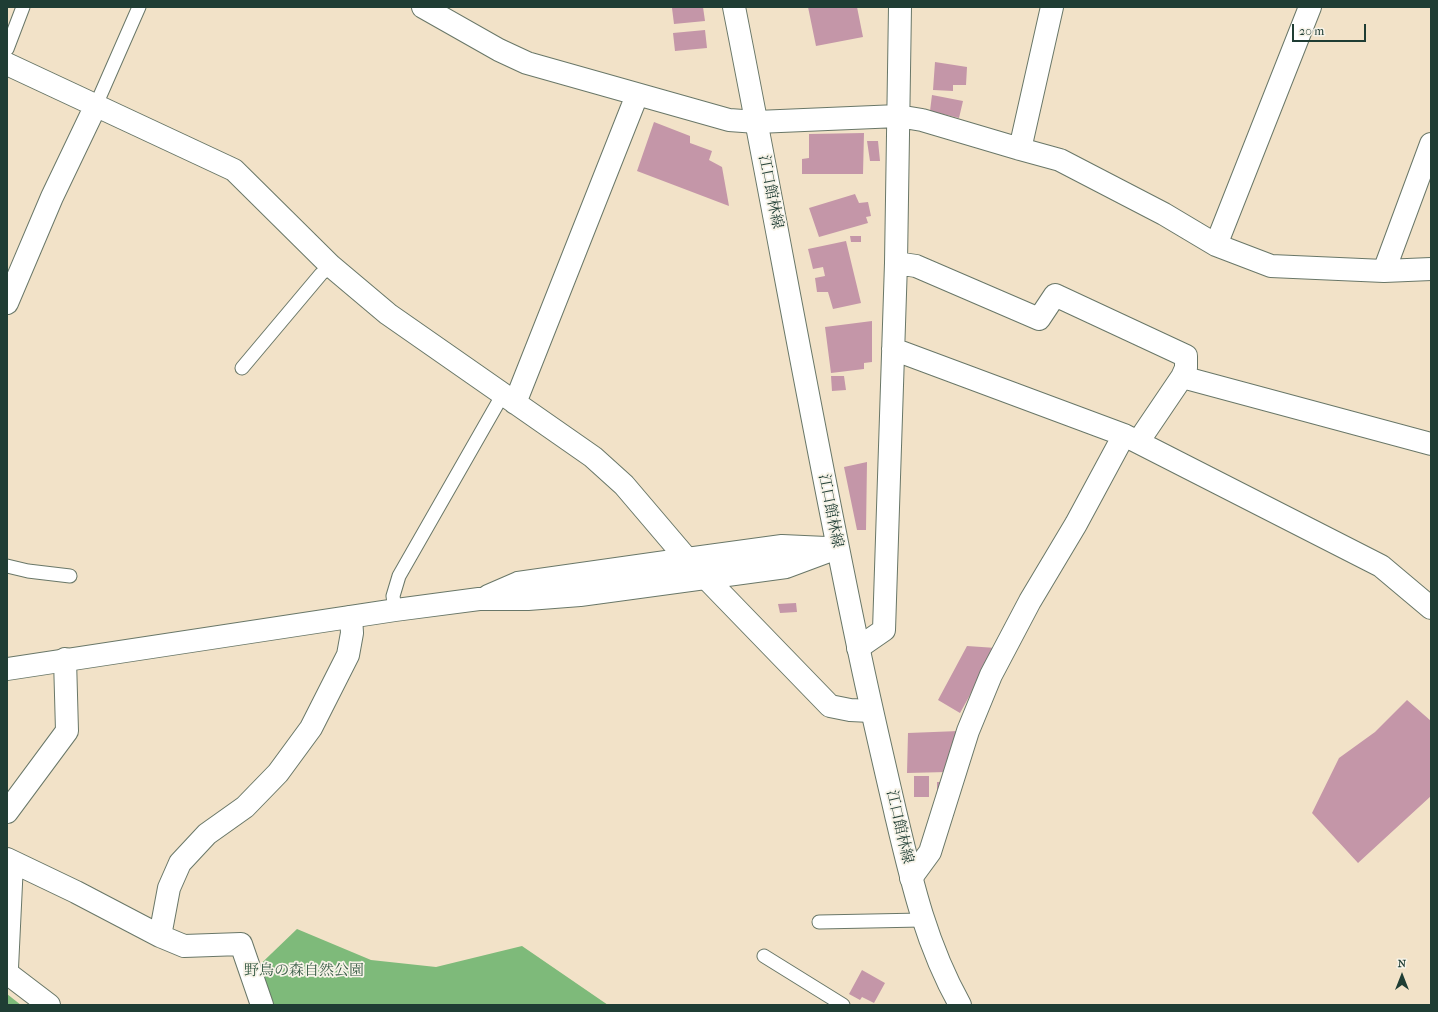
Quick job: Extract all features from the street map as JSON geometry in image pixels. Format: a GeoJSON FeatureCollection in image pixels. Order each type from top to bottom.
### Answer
{"type":"FeatureCollection","features":[{"type":"Feature","properties":{"kind":"street"},"geometry":{"type":"LineString","coordinates":[[424,7],[499,50],[527,63],[729,120],[757,122],[898,116],[922,120],[1060,160],[1164,214],[1216,245],[1271,266],[1384,271],[1431,269]]}},
{"type":"Feature","properties":{"kind":"street","name":"江口館林線"},"geometry":{"type":"LineString","coordinates":[[734,7],[837,548],[872,711],[922,920],[947,982],[960,1005]]}},
{"type":"Feature","properties":{"kind":"street"},"geometry":{"type":"LineString","coordinates":[[858,648],[884,630],[896,263],[900,7]]}},
{"type":"Feature","properties":{"kind":"street"},"geometry":{"type":"LineString","coordinates":[[1020,149],[1052,7]]}},
{"type":"Feature","properties":{"kind":"street"},"geometry":{"type":"LineString","coordinates":[[1216,245],[1310,7]]}},
{"type":"Feature","properties":{"kind":"street"},"geometry":{"type":"LineString","coordinates":[[7,64],[234,170],[331,266],[388,314],[593,457],[624,485],[687,559]]}},
{"type":"Feature","properties":{"kind":"street"},"geometry":{"type":"LineString","coordinates":[[509,399],[637,95]]}},
{"type":"Feature","properties":{"kind":"street"},"geometry":{"type":"LineString","coordinates":[[7,303],[52,197],[96,105]]}},
{"type":"Feature","properties":{"kind":"street"},"geometry":{"type":"LineString","coordinates":[[1384,271],[1431,144]]}},
{"type":"Feature","properties":{"kind":"street"},"geometry":{"type":"LineString","coordinates":[[896,263],[916,266],[1039,319],[1055,295],[1186,356],[1186,368],[1182,378],[1131,439],[1076,524],[1030,601],[991,675],[968,732],[930,852],[911,878]]}},
{"type":"Feature","properties":{"kind":"street"},"geometry":{"type":"LineString","coordinates":[[893,349],[1131,439],[1381,566],[1431,608]]}},
{"type":"Feature","properties":{"kind":"street"},"geometry":{"type":"LineString","coordinates":[[1182,378],[1431,444]]}},
{"type":"Feature","properties":{"kind":"street"},"geometry":{"type":"LineString","coordinates":[[479,599],[518,583],[782,546],[837,548]]}},
{"type":"Feature","properties":{"kind":"street"},"geometry":{"type":"LineString","coordinates":[[7,669],[395,610],[479,599],[528,599],[580,595],[786,567],[837,548]]}},
{"type":"Feature","properties":{"kind":"street"},"geometry":{"type":"LineString","coordinates":[[706,578],[830,706],[850,710],[872,711]]}},
{"type":"Feature","properties":{"kind":"street"},"geometry":{"type":"LineString","coordinates":[[160,936],[169,888],[180,863],[207,834],[244,807],[278,773],[311,728],[348,655],[352,633],[351,617]]}},
{"type":"Feature","properties":{"kind":"street"},"geometry":{"type":"LineString","coordinates":[[7,812],[67,732],[65,659]]}},
{"type":"Feature","properties":{"kind":"street"},"geometry":{"type":"LineString","coordinates":[[7,968],[10,861],[76,892],[160,936],[184,946],[241,944],[262,1005]]}},
{"type":"Feature","properties":{"kind":"street"},"geometry":{"type":"LineString","coordinates":[[7,973],[49,1005]]}},
{"type":"Feature","properties":{"kind":"street"},"geometry":{"type":"LineString","coordinates":[[939,1005],[947,982]]}},
{"type":"Feature","properties":{"kind":"lane"},"geometry":{"type":"LineString","coordinates":[[7,49],[23,7]]}},
{"type":"Feature","properties":{"kind":"lane"},"geometry":{"type":"LineString","coordinates":[[96,105],[139,7]]}},
{"type":"Feature","properties":{"kind":"lane"},"geometry":{"type":"LineString","coordinates":[[242,368],[321,274],[331,266]]}},
{"type":"Feature","properties":{"kind":"lane"},"geometry":{"type":"LineString","coordinates":[[395,610],[393,596],[399,576],[509,399]]}},
{"type":"Feature","properties":{"kind":"lane"},"geometry":{"type":"LineString","coordinates":[[7,566],[28,571],[70,576]]}},
{"type":"Feature","properties":{"kind":"lane"},"geometry":{"type":"LineString","coordinates":[[820,922],[922,920]]}},
{"type":"Feature","properties":{"kind":"lane"},"geometry":{"type":"LineString","coordinates":[[764,956],[843,1005]]}},
{"type":"Feature","properties":{"kind":"green space","name":"野鳥の森自然公園"},"geometry":{"type":"Polygon","coordinates":[[[297,929],[371,960],[436,967],[522,946],[608,1005],[258,1005],[247,977],[297,929]]]}},
{"type":"Feature","properties":{"kind":"green space"},"geometry":{"type":"Polygon","coordinates":[[[7,994],[21,1005],[7,1005],[7,994]]]}},
{"type":"Feature","properties":{"kind":"building"},"geometry":{"type":"Polygon","coordinates":[[[703,7],[705,21],[674,24],[672,8],[703,7]]]}},
{"type":"Feature","properties":{"kind":"building"},"geometry":{"type":"Polygon","coordinates":[[[808,7],[857,7],[863,37],[816,46],[808,7]]]}},
{"type":"Feature","properties":{"kind":"building"},"geometry":{"type":"Polygon","coordinates":[[[705,30],[707,48],[675,51],[673,33],[705,30]]]}},
{"type":"Feature","properties":{"kind":"building"},"geometry":{"type":"Polygon","coordinates":[[[935,62],[967,67],[966,85],[953,85],[953,91],[933,90],[935,62]]]}},
{"type":"Feature","properties":{"kind":"building"},"geometry":{"type":"Polygon","coordinates":[[[932,95],[963,101],[959,118],[930,111],[932,95]]]}},
{"type":"Feature","properties":{"kind":"building"},"geometry":{"type":"Polygon","coordinates":[[[654,122],[690,136],[690,143],[712,151],[709,160],[722,167],[729,206],[637,171],[654,122]]]}},
{"type":"Feature","properties":{"kind":"building"},"geometry":{"type":"Polygon","coordinates":[[[864,133],[863,174],[802,174],[802,159],[809,158],[809,134],[864,133]]]}},
{"type":"Feature","properties":{"kind":"building"},"geometry":{"type":"Polygon","coordinates":[[[867,141],[878,141],[880,161],[870,161],[867,141]]]}},
{"type":"Feature","properties":{"kind":"building"},"geometry":{"type":"Polygon","coordinates":[[[855,194],[859,203],[868,202],[871,216],[866,217],[868,223],[819,237],[809,208],[855,194]]]}},
{"type":"Feature","properties":{"kind":"building"},"geometry":{"type":"Polygon","coordinates":[[[850,236],[861,236],[861,242],[851,242],[850,236]]]}},
{"type":"Feature","properties":{"kind":"building"},"geometry":{"type":"Polygon","coordinates":[[[846,241],[861,303],[833,309],[828,292],[817,292],[815,278],[825,276],[823,267],[813,269],[808,249],[846,241]]]}},
{"type":"Feature","properties":{"kind":"building"},"geometry":{"type":"Polygon","coordinates":[[[872,321],[872,362],[864,363],[864,369],[831,373],[825,327],[872,321]]]}},
{"type":"Feature","properties":{"kind":"building"},"geometry":{"type":"Polygon","coordinates":[[[831,376],[844,376],[846,390],[832,391],[831,376]]]}},
{"type":"Feature","properties":{"kind":"building"},"geometry":{"type":"Polygon","coordinates":[[[867,462],[866,530],[857,530],[844,467],[867,462]]]}},
{"type":"Feature","properties":{"kind":"building"},"geometry":{"type":"Polygon","coordinates":[[[796,603],[797,612],[780,613],[778,604],[796,603]]]}},
{"type":"Feature","properties":{"kind":"building"},"geometry":{"type":"Polygon","coordinates":[[[967,646],[996,648],[960,713],[938,700],[967,646]]]}},
{"type":"Feature","properties":{"kind":"building"},"geometry":{"type":"Polygon","coordinates":[[[1407,700],[1431,721],[1431,796],[1358,863],[1312,813],[1339,758],[1375,732],[1407,700]]]}},
{"type":"Feature","properties":{"kind":"building"},"geometry":{"type":"Polygon","coordinates":[[[959,731],[947,772],[907,773],[908,733],[959,731]]]}},
{"type":"Feature","properties":{"kind":"building"},"geometry":{"type":"Polygon","coordinates":[[[914,776],[929,776],[929,797],[914,797],[914,776]]]}},
{"type":"Feature","properties":{"kind":"building"},"geometry":{"type":"Polygon","coordinates":[[[937,782],[945,782],[945,789],[937,789],[937,782]]]}},
{"type":"Feature","properties":{"kind":"building"},"geometry":{"type":"Polygon","coordinates":[[[862,970],[885,983],[874,1003],[862,997],[860,1000],[849,994],[862,970]]]}}]}
